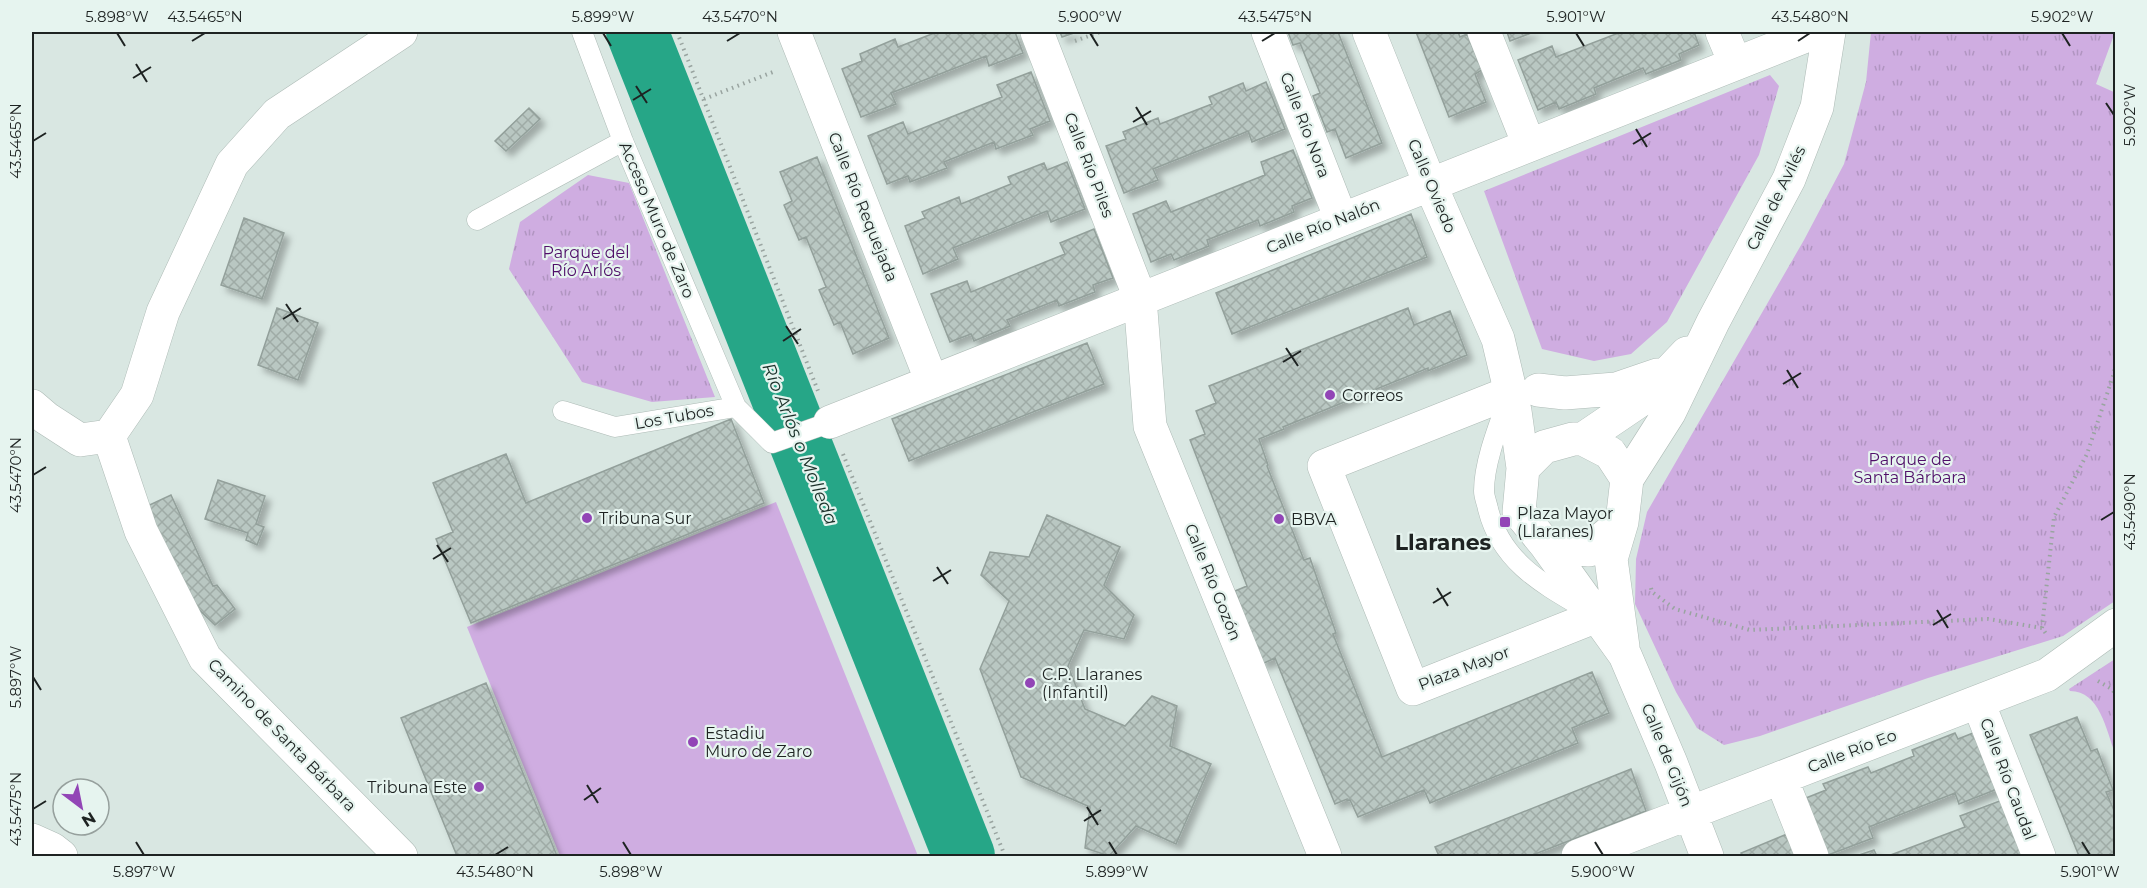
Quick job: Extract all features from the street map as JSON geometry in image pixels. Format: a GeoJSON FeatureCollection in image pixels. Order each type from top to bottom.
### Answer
{"type":"FeatureCollection","features":[{"type":"Feature","properties":{"kind":"street"},"geometry":{"type":"LineString","coordinates":[[32,406],[80,440],[109,436],[137,395],[163,312],[232,164],[277,114],[401,32]]}},
{"type":"Feature","properties":{"kind":"street","name":"Calle Río Piles"},"geometry":{"type":"LineString","coordinates":[[1037,32],[1140,298]]}},
{"type":"Feature","properties":{"kind":"street","name":"Calle Río Nora"},"geometry":{"type":"LineString","coordinates":[[1268,32],[1341,219]]}},
{"type":"Feature","properties":{"kind":"street","name":"Calle Oviedo"},"geometry":{"type":"LineString","coordinates":[[1369,32],[1430,184],[1498,339],[1524,391],[1578,439]]}},
{"type":"Feature","properties":{"kind":"street"},"geometry":{"type":"LineString","coordinates":[[1484,32],[1529,145]]}},
{"type":"Feature","properties":{"kind":"street"},"geometry":{"type":"LineString","coordinates":[[1722,32],[1735,63]]}},
{"type":"Feature","properties":{"kind":"street","name":"Calle Río Nalón"},"geometry":{"type":"LineString","coordinates":[[825,424],[1816,32]]}},
{"type":"Feature","properties":{"kind":"street","name":"Calle de Avilés"},"geometry":{"type":"LineString","coordinates":[[1627,479],[1669,413],[1713,322],[1789,179],[1817,107],[1829,32]]}},
{"type":"Feature","properties":{"kind":"street","name":"Calle Río Requejada"},"geometry":{"type":"LineString","coordinates":[[799,46],[932,382]]}},
{"type":"Feature","properties":{"kind":"street","name":"Calle Río Gozón"},"geometry":{"type":"LineString","coordinates":[[1140,298],[1150,426],[1325,856]]}},
{"type":"Feature","properties":{"kind":"street","name":"Calle de Avilés"},"geometry":{"type":"LineString","coordinates":[[1578,439],[1645,397],[1673,369],[1713,322]]}},
{"type":"Feature","properties":{"kind":"street"},"geometry":{"type":"LineString","coordinates":[[1524,391],[1565,393],[1616,389],[1673,369]]}},
{"type":"Feature","properties":{"kind":"street","name":"Calle Oviedo"},"geometry":{"type":"LineString","coordinates":[[1523,468],[1515,411],[1524,391]]}},
{"type":"Feature","properties":{"kind":"street","name":"Plaza Mayor"},"geometry":{"type":"LineString","coordinates":[[1524,391],[1324,466],[1413,689],[1598,616]]}},
{"type":"Feature","properties":{"kind":"street","name":"Camino de Santa Bárbara"},"geometry":{"type":"LineString","coordinates":[[109,436],[141,531],[206,658],[401,856]]}},
{"type":"Feature","properties":{"kind":"street"},"geometry":{"type":"LineString","coordinates":[[1578,439],[1610,453],[1627,479],[1623,522],[1589,550],[1546,545],[1519,512],[1523,468],[1544,447],[1578,439]]}},
{"type":"Feature","properties":{"kind":"street","name":"Calle de Gijón"},"geometry":{"type":"LineString","coordinates":[[1623,522],[1611,559],[1625,655]]}},
{"type":"Feature","properties":{"kind":"street","name":"Calle de Gijón"},"geometry":{"type":"LineString","coordinates":[[1546,545],[1625,655],[1707,856]]}},
{"type":"Feature","properties":{"kind":"street","name":"Calle Río Eo"},"geometry":{"type":"LineString","coordinates":[[1591,854],[2047,675],[2115,625]]}},
{"type":"Feature","properties":{"kind":"street","name":"Calle Río Caudal"},"geometry":{"type":"LineString","coordinates":[[1978,702],[2039,856]]}},
{"type":"Feature","properties":{"kind":"street"},"geometry":{"type":"LineString","coordinates":[[1781,778],[1812,856]]}},
{"type":"Feature","properties":{"kind":"street"},"geometry":{"type":"LineString","coordinates":[[32,840],[61,856]]}},
{"type":"Feature","properties":{"kind":"lane","name":"Acceso Muro de Zaro"},"geometry":{"type":"LineString","coordinates":[[582,32],[623,141],[736,407]]}},
{"type":"Feature","properties":{"kind":"lane"},"geometry":{"type":"LineString","coordinates":[[477,220],[623,141]]}},
{"type":"Feature","properties":{"kind":"lane"},"geometry":{"type":"LineString","coordinates":[[1524,391],[1492,444],[1484,492],[1493,529],[1514,560],[1548,587],[1598,616]]}},
{"type":"Feature","properties":{"kind":"lane","name":"Los Tubos"},"geometry":{"type":"LineString","coordinates":[[563,411],[615,427],[736,407],[772,443],[825,424]]}},
{"type":"Feature","properties":{"kind":"path"},"geometry":{"type":"LineString","coordinates":[[704,99],[799,46]]}},
{"type":"Feature","properties":{"kind":"path"},"geometry":{"type":"LineString","coordinates":[[2065,662],[2042,628],[2054,517],[2087,454],[2113,376],[2115,363]]}},
{"type":"Feature","properties":{"kind":"path"},"geometry":{"type":"LineString","coordinates":[[1650,583],[1652,592],[1675,609],[1750,630],[1988,619],[2042,628]]}},
{"type":"Feature","properties":{"kind":"green space","name":"Parque de Santa Bárbara"},"geometry":{"type":"Polygon","coordinates":[[[1871,32],[2115,32],[2096,84],[2116,93],[2115,601],[2063,636],[1928,678],[1760,736],[1724,745],[1697,728],[1676,692],[1635,604],[1636,559],[1647,512],[1804,240],[1844,164],[1866,82],[1871,32]]]}},
{"type":"Feature","properties":{"kind":"green space"},"geometry":{"type":"Polygon","coordinates":[[[1770,75],[1779,86],[1759,155],[1667,322],[1631,354],[1594,361],[1542,349],[1484,191],[1770,75]]]}},
{"type":"Feature","properties":{"kind":"green space","name":"Parque del Río Arlós"},"geometry":{"type":"Polygon","coordinates":[[[588,175],[629,183],[715,397],[652,402],[582,382],[509,269],[520,222],[588,175]]]}},
{"type":"Feature","properties":{"kind":"green space","name":"Estadiu Muro de Zaro"},"geometry":{"type":"Polygon","coordinates":[[[776,502],[918,856],[560,856],[467,627],[776,502]]]}},
{"type":"Feature","properties":{"kind":"green space"},"geometry":{"type":"Polygon","coordinates":[[[2115,659],[2115,753],[2105,723],[2095,705],[2088,697],[2069,689],[2115,659]]]}},
{"type":"Feature","properties":{"kind":"building"},"geometry":{"type":"Polygon","coordinates":[[[937,32],[1015,32],[1023,53],[989,66],[986,56],[891,93],[896,104],[861,117],[842,69],[862,61],[860,54],[895,39],[898,47],[937,32]]]}},
{"type":"Feature","properties":{"kind":"building"},"geometry":{"type":"Polygon","coordinates":[[[1060,32],[1077,32],[1062,37],[1060,32]]]}},
{"type":"Feature","properties":{"kind":"building"},"geometry":{"type":"Polygon","coordinates":[[[1288,32],[1338,32],[1382,143],[1346,158],[1335,129],[1327,132],[1313,96],[1320,93],[1300,43],[1293,45],[1288,32]]]}},
{"type":"Feature","properties":{"kind":"building"},"geometry":{"type":"Polygon","coordinates":[[[1416,32],[1458,32],[1460,37],[1467,34],[1482,70],[1475,74],[1486,102],[1449,117],[1416,32]]]}},
{"type":"Feature","properties":{"kind":"building"},"geometry":{"type":"Polygon","coordinates":[[[1507,32],[1534,32],[1510,41],[1507,32]]]}},
{"type":"Feature","properties":{"kind":"building"},"geometry":{"type":"Polygon","coordinates":[[[1621,32],[1694,32],[1699,45],[1679,54],[1681,60],[1646,74],[1643,68],[1594,88],[1596,94],[1559,109],[1556,102],[1538,110],[1518,60],[1552,46],[1556,57],[1621,32]]]}},
{"type":"Feature","properties":{"kind":"building"},"geometry":{"type":"Polygon","coordinates":[[[1031,72],[1050,121],[1030,129],[1033,135],[996,149],[994,142],[944,162],[947,168],[910,182],[908,176],[887,184],[868,136],[903,122],[908,134],[1002,97],[997,85],[1031,72]]]}},
{"type":"Feature","properties":{"kind":"building"},"geometry":{"type":"Polygon","coordinates":[[[1266,82],[1285,129],[1252,142],[1248,131],[1153,169],[1158,180],[1124,193],[1106,146],[1126,139],[1123,132],[1158,118],[1160,124],[1212,104],[1209,97],[1243,83],[1246,91],[1266,82]]]}},
{"type":"Feature","properties":{"kind":"building"},"geometry":{"type":"Polygon","coordinates":[[[529,108],[540,119],[506,151],[495,141],[529,108]]]}},
{"type":"Feature","properties":{"kind":"building"},"geometry":{"type":"Polygon","coordinates":[[[1293,150],[1312,198],[1292,206],[1294,212],[1260,226],[1258,220],[1207,240],[1209,246],[1174,260],[1171,254],[1151,262],[1133,214],[1166,201],[1171,212],[1265,175],[1261,162],[1293,150]]]}},
{"type":"Feature","properties":{"kind":"building"},"geometry":{"type":"Polygon","coordinates":[[[817,157],[889,338],[853,354],[840,322],[834,325],[819,290],[826,287],[806,237],[799,240],[784,205],[792,201],[780,172],[817,157]]]}},
{"type":"Feature","properties":{"kind":"building"},"geometry":{"type":"Polygon","coordinates":[[[1067,162],[1085,209],[1051,222],[1047,211],[953,248],[958,259],[923,274],[905,226],[925,218],[922,212],[959,197],[961,204],[1011,184],[1008,177],[1044,163],[1047,170],[1067,162]]]}},
{"type":"Feature","properties":{"kind":"building"},"geometry":{"type":"Polygon","coordinates":[[[1411,214],[1427,257],[1232,334],[1216,293],[1411,214]]]}},
{"type":"Feature","properties":{"kind":"building"},"geometry":{"type":"Polygon","coordinates":[[[244,218],[284,233],[262,299],[221,285],[244,218]]]}},
{"type":"Feature","properties":{"kind":"building"},"geometry":{"type":"Polygon","coordinates":[[[1094,229],[1113,278],[1093,285],[1095,292],[1059,306],[1057,300],[1007,320],[1010,326],[974,341],[971,334],[950,342],[931,294],[967,281],[971,292],[1065,254],[1060,243],[1094,229]]]}},
{"type":"Feature","properties":{"kind":"building"},"geometry":{"type":"Polygon","coordinates":[[[277,308],[318,323],[298,380],[258,365],[277,308]]]}},
{"type":"Feature","properties":{"kind":"building"},"geometry":{"type":"Polygon","coordinates":[[[1408,308],[1414,325],[1450,311],[1467,355],[1428,371],[1428,368],[1259,439],[1267,466],[1304,560],[1310,558],[1336,633],[1333,634],[1382,757],[1592,672],[1609,713],[1572,728],[1578,743],[1430,803],[1424,790],[1358,817],[1350,800],[1335,804],[1275,658],[1262,664],[1235,591],[1247,586],[1190,440],[1205,434],[1196,411],[1216,403],[1209,386],[1408,308]]]}},
{"type":"Feature","properties":{"kind":"building"},"geometry":{"type":"Polygon","coordinates":[[[1087,343],[1104,384],[909,461],[892,419],[1087,343]]]}},
{"type":"Feature","properties":{"kind":"building","name":"Tribuna Sur"},"geometry":{"type":"Polygon","coordinates":[[[731,419],[764,503],[471,623],[436,539],[453,532],[433,483],[506,454],[526,503],[731,419]]]}},
{"type":"Feature","properties":{"kind":"building"},"geometry":{"type":"Polygon","coordinates":[[[218,480],[265,496],[256,524],[264,527],[257,545],[246,540],[248,533],[205,519],[218,480]]]}},
{"type":"Feature","properties":{"kind":"building"},"geometry":{"type":"Polygon","coordinates":[[[171,495],[213,586],[217,585],[235,609],[215,625],[188,599],[145,507],[171,495]]]}},
{"type":"Feature","properties":{"kind":"building","name":"C.P. Llaranes (Infantil)"},"geometry":{"type":"Polygon","coordinates":[[[1047,515],[1120,547],[1104,585],[1134,615],[1124,639],[1084,630],[1068,666],[1085,709],[1125,726],[1152,696],[1177,706],[1170,746],[1211,764],[1176,844],[1136,826],[1109,856],[1085,848],[1090,807],[1021,777],[980,669],[1009,601],[981,575],[990,552],[1029,557],[1047,515]]]}},
{"type":"Feature","properties":{"kind":"building","name":"Tribuna Este"},"geometry":{"type":"Polygon","coordinates":[[[486,683],[557,856],[457,856],[401,718],[486,683]]]}},
{"type":"Feature","properties":{"kind":"building"},"geometry":{"type":"Polygon","coordinates":[[[2077,717],[2091,751],[2097,749],[2113,790],[2106,792],[2116,815],[2116,856],[2079,856],[2030,735],[2077,717]]]}},
{"type":"Feature","properties":{"kind":"building"},"geometry":{"type":"Polygon","coordinates":[[[1978,731],[2000,788],[1959,804],[1955,793],[1869,827],[1873,838],[1828,855],[1806,798],[1826,790],[1823,784],[1868,767],[1871,773],[1914,756],[1912,750],[1955,733],[1958,739],[1978,731]]]}},
{"type":"Feature","properties":{"kind":"building"},"geometry":{"type":"Polygon","coordinates":[[[1631,769],[1646,811],[1530,856],[1439,856],[1435,847],[1631,769]]]}},
{"type":"Feature","properties":{"kind":"building"},"geometry":{"type":"Polygon","coordinates":[[[2005,799],[2025,856],[1888,856],[1965,827],[1960,816],[2005,799]]]}},
{"type":"Feature","properties":{"kind":"building"},"geometry":{"type":"Polygon","coordinates":[[[1787,834],[1796,856],[1743,856],[1741,853],[1787,834]]]}},
{"type":"Feature","properties":{"kind":"building"},"geometry":{"type":"Polygon","coordinates":[[[1874,850],[1877,856],[1856,856],[1874,850]]]}},
{"type":"Feature","properties":{"kind":"waterway","name":"Río Arlós o Molleda"},"geometry":{"type":"LineString","coordinates":[[637,32],[964,856]]}},
{"type":"Feature","properties":{"kind":"place","name":"Correos"},"geometry":{"type":"Point","coordinates":[1330,395]}},
{"type":"Feature","properties":{"kind":"place","name":"Tribuna Sur"},"geometry":{"type":"Point","coordinates":[587,518]}},
{"type":"Feature","properties":{"kind":"place","name":"BBVA"},"geometry":{"type":"Point","coordinates":[1279,519]}},
{"type":"Feature","properties":{"kind":"place","name":"Plaza Mayor (Llaranes)"},"geometry":{"type":"Point","coordinates":[1505,522]}},
{"type":"Feature","properties":{"kind":"place","name":"C.P. Llaranes (Infantil)"},"geometry":{"type":"Point","coordinates":[1030,683]}},
{"type":"Feature","properties":{"kind":"place","name":"Estadiu Muro de Zaro"},"geometry":{"type":"Point","coordinates":[693,742]}},
{"type":"Feature","properties":{"kind":"place","name":"Tribuna Este"},"geometry":{"type":"Point","coordinates":[479,787]}},
{"type":"Feature","properties":{"kind":"district","name":"Llaranes"},"geometry":{"type":"Point","coordinates":[1443,542]}}]}
